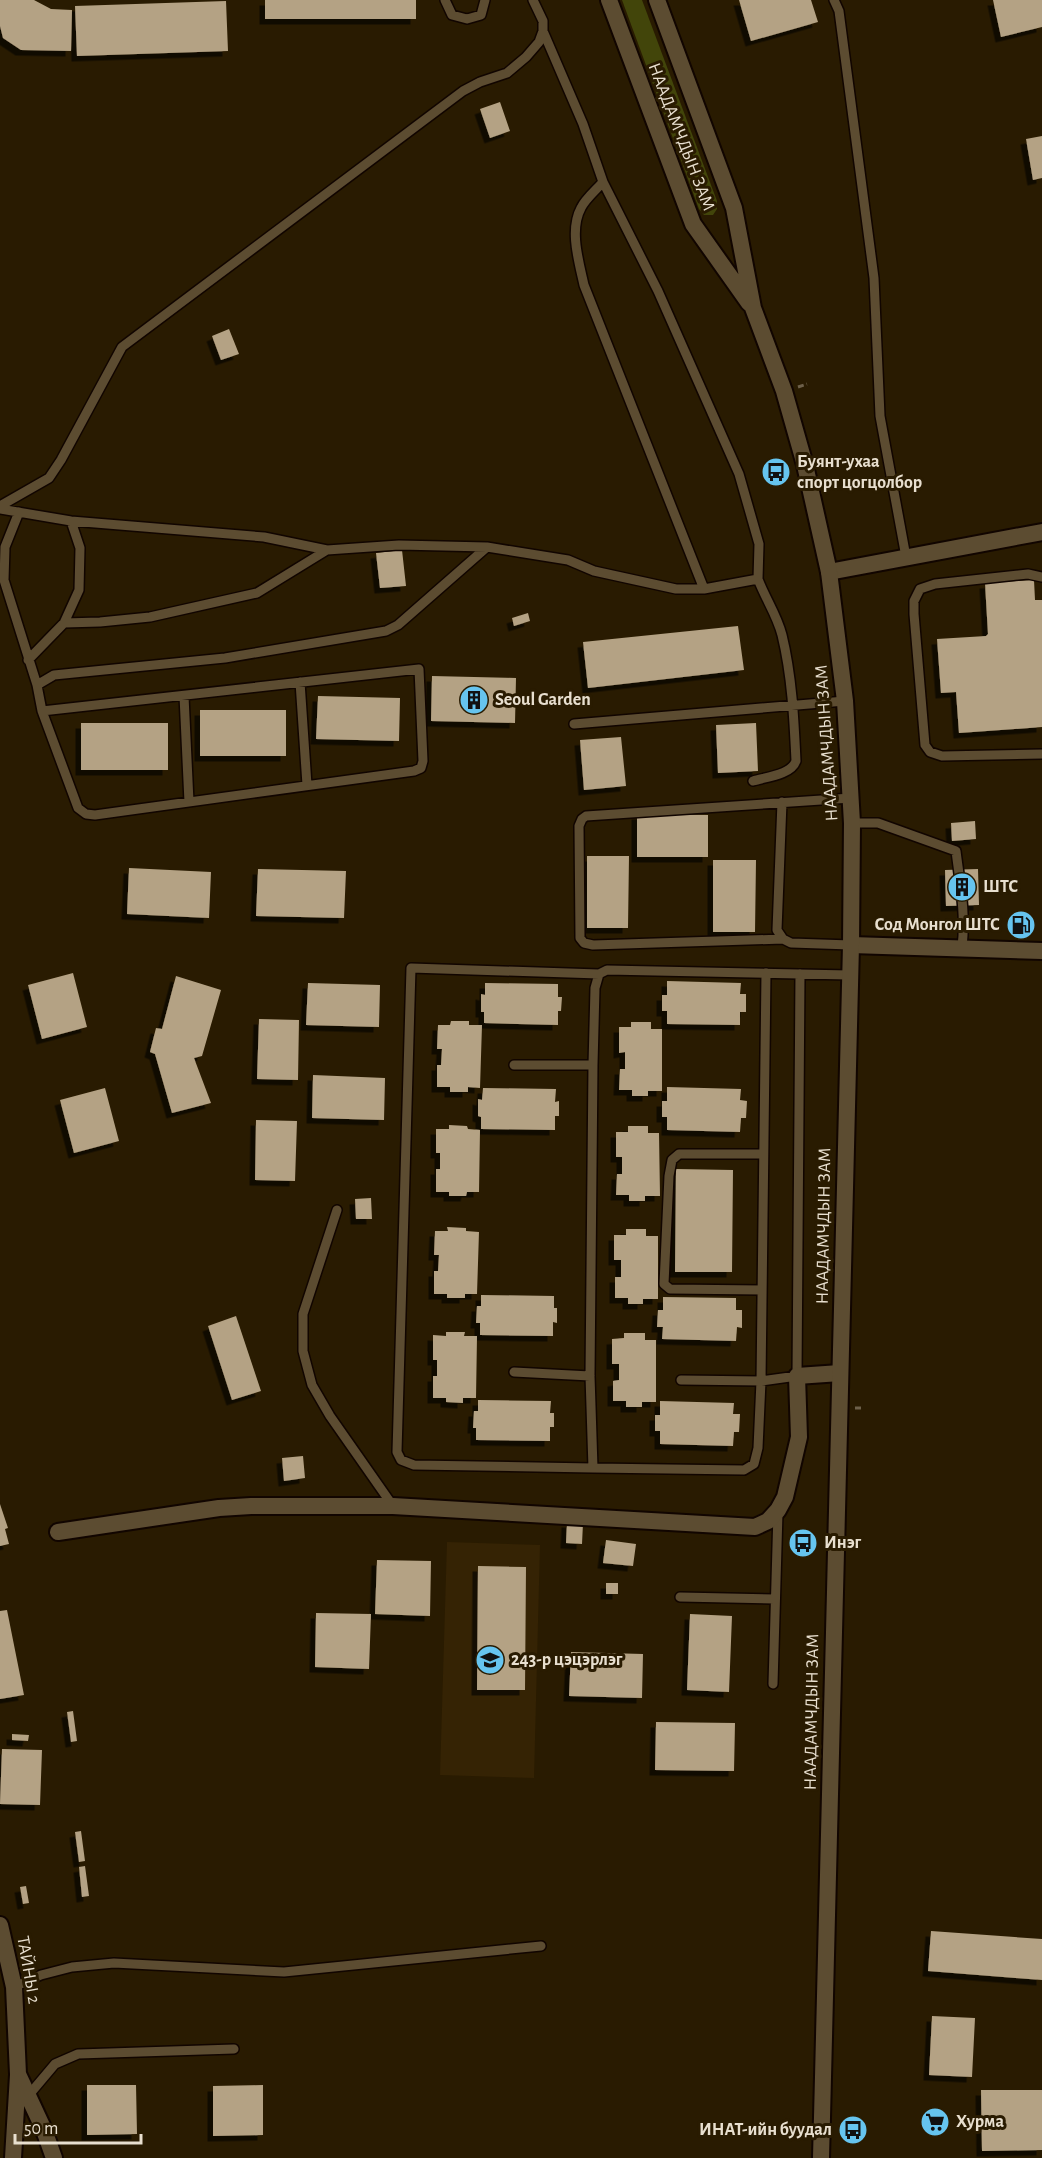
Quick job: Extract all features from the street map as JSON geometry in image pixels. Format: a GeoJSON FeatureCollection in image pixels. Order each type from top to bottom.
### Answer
{"type":"FeatureCollection","features":[{"type":"Feature","properties":{"kind":"main road","name":"НААДАМЧДЫН ЗАМ"},"geometry":{"type":"LineString","coordinates":[[609,0],[693,225],[753,308]]}},
{"type":"Feature","properties":{"kind":"main road","name":"НААДАМЧДЫН ЗАМ"},"geometry":{"type":"LineString","coordinates":[[657,0],[734,208],[753,308],[784,391],[805,465],[829,572],[845,701],[852,823],[851,945],[821,2158]]}},
{"type":"Feature","properties":{"kind":"main road"},"geometry":{"type":"LineString","coordinates":[[829,572],[1042,532]]}},
{"type":"Feature","properties":{"kind":"main road"},"geometry":{"type":"LineString","coordinates":[[851,945],[1042,951]]}},
{"type":"Feature","properties":{"kind":"main road"},"geometry":{"type":"LineString","coordinates":[[58,1532],[219,1508],[393,1506],[755,1527],[768,1521],[778,1510],[785,1497],[799,1437],[796,1376],[840,1373]]}},
{"type":"Feature","properties":{"kind":"main road","name":"ТАЙНЫ 2"},"geometry":{"type":"LineString","coordinates":[[0,1925],[15,1987],[18,2074],[54,2158]]}},
{"type":"Feature","properties":{"kind":"main road"},"geometry":{"type":"LineString","coordinates":[[13,2158],[18,2074]]}},
{"type":"Feature","properties":{"kind":"lane"},"geometry":{"type":"LineString","coordinates":[[445,0],[452,15],[467,19],[481,15],[485,0]]}},
{"type":"Feature","properties":{"kind":"lane"},"geometry":{"type":"LineString","coordinates":[[0,508],[48,478],[61,460],[122,347],[462,91],[507,73],[526,57],[539,42],[543,31],[543,21],[533,0]]}},
{"type":"Feature","properties":{"kind":"lane"},"geometry":{"type":"LineString","coordinates":[[834,0],[839,11],[873,278],[880,416],[906,556]]}},
{"type":"Feature","properties":{"kind":"lane"},"geometry":{"type":"LineString","coordinates":[[543,31],[583,124],[603,182],[658,291],[739,474],[759,544],[758,579],[777,618],[782,635],[793,705],[796,761],[788,770],[753,781]]}},
{"type":"Feature","properties":{"kind":"lane"},"geometry":{"type":"LineString","coordinates":[[603,182],[581,208],[576,224],[577,255],[584,285],[704,589]]}},
{"type":"Feature","properties":{"kind":"lane"},"geometry":{"type":"LineString","coordinates":[[0,508],[71,520],[264,537],[327,550],[399,545],[487,547],[568,560],[594,571],[649,585],[676,589],[704,589],[758,579]]}},
{"type":"Feature","properties":{"kind":"lane"},"geometry":{"type":"LineString","coordinates":[[19,512],[5,547],[4,580],[42,711],[78,808],[86,814],[95,815],[414,771],[421,768],[423,761],[419,669],[42,711]]}},
{"type":"Feature","properties":{"kind":"lane"},"geometry":{"type":"LineString","coordinates":[[28,660],[64,623],[79,590],[80,548],[71,520]]}},
{"type":"Feature","properties":{"kind":"lane"},"geometry":{"type":"LineString","coordinates":[[36,685],[54,675],[225,658],[386,632],[398,625],[487,547]]}},
{"type":"Feature","properties":{"kind":"lane"},"geometry":{"type":"LineString","coordinates":[[64,623],[150,617],[257,593],[327,550]]}},
{"type":"Feature","properties":{"kind":"lane"},"geometry":{"type":"LineString","coordinates":[[1042,577],[1028,574],[935,584],[920,589],[914,601],[925,745],[930,752],[942,756],[1042,754]]}},
{"type":"Feature","properties":{"kind":"lane"},"geometry":{"type":"LineString","coordinates":[[300,682],[307,785]]}},
{"type":"Feature","properties":{"kind":"lane"},"geometry":{"type":"LineString","coordinates":[[184,696],[189,802]]}},
{"type":"Feature","properties":{"kind":"lane"},"geometry":{"type":"LineString","coordinates":[[574,724],[845,701]]}},
{"type":"Feature","properties":{"kind":"lane"},"geometry":{"type":"LineString","coordinates":[[851,798],[586,816],[579,826],[579,938],[584,943],[593,945],[783,939],[791,943],[851,945]]}},
{"type":"Feature","properties":{"kind":"lane"},"geometry":{"type":"LineString","coordinates":[[782,802],[777,930],[783,939]]}},
{"type":"Feature","properties":{"kind":"lane"},"geometry":{"type":"LineString","coordinates":[[852,823],[878,823],[956,851],[964,932],[962,947]]}},
{"type":"Feature","properties":{"kind":"lane"},"geometry":{"type":"LineString","coordinates":[[766,973],[760,1381],[758,1448],[754,1464],[744,1470],[414,1465],[401,1460],[397,1452],[411,968],[599,975],[607,970],[766,973],[850,975]]}},
{"type":"Feature","properties":{"kind":"lane"},"geometry":{"type":"LineString","coordinates":[[681,1380],[760,1381],[796,1376],[800,974]]}},
{"type":"Feature","properties":{"kind":"lane"},"geometry":{"type":"LineString","coordinates":[[592,1468],[590,1376],[592,1065],[595,988],[599,975]]}},
{"type":"Feature","properties":{"kind":"lane"},"geometry":{"type":"LineString","coordinates":[[514,1065],[592,1065]]}},
{"type":"Feature","properties":{"kind":"lane"},"geometry":{"type":"LineString","coordinates":[[762,1290],[669,1289],[664,1284],[669,1176],[672,1161],[679,1154],[763,1155]]}},
{"type":"Feature","properties":{"kind":"lane"},"geometry":{"type":"LineString","coordinates":[[337,1210],[303,1314],[303,1351],[312,1385],[330,1416],[393,1506]]}},
{"type":"Feature","properties":{"kind":"lane"},"geometry":{"type":"LineString","coordinates":[[514,1372],[590,1376]]}},
{"type":"Feature","properties":{"kind":"lane"},"geometry":{"type":"LineString","coordinates":[[773,1684],[778,1510]]}},
{"type":"Feature","properties":{"kind":"lane"},"geometry":{"type":"LineString","coordinates":[[680,1597],[775,1599]]}},
{"type":"Feature","properties":{"kind":"lane"},"geometry":{"type":"LineString","coordinates":[[15,1987],[41,1975],[72,1967],[114,1963],[284,1972],[541,1946]]}},
{"type":"Feature","properties":{"kind":"lane"},"geometry":{"type":"LineString","coordinates":[[28,2096],[55,2064],[78,2054],[234,2049]]}},
{"type":"Feature","properties":{"kind":"shaded area"},"geometry":{"type":"Polygon","coordinates":[[[622,0],[642,0],[717,201],[717,209],[713,215],[704,215],[699,209],[622,0]]]}},
{"type":"Feature","properties":{"kind":"shaded area","name":"243-р цэцэрлэг"},"geometry":{"type":"Polygon","coordinates":[[[447,1542],[540,1545],[534,1778],[440,1775],[447,1542]]]}},
{"type":"Feature","properties":{"kind":"building"},"geometry":{"type":"Polygon","coordinates":[[[0,0],[34,0],[51,9],[72,10],[71,51],[21,50],[3,38],[0,26],[0,0]]]}},
{"type":"Feature","properties":{"kind":"building"},"geometry":{"type":"Polygon","coordinates":[[[265,0],[416,0],[416,19],[265,19],[265,0]]]}},
{"type":"Feature","properties":{"kind":"building"},"geometry":{"type":"Polygon","coordinates":[[[739,0],[811,0],[818,22],[751,41],[739,0]]]}},
{"type":"Feature","properties":{"kind":"building"},"geometry":{"type":"Polygon","coordinates":[[[993,0],[1042,0],[1042,27],[1001,37],[993,0]]]}},
{"type":"Feature","properties":{"kind":"building"},"geometry":{"type":"Polygon","coordinates":[[[226,1],[228,51],[77,56],[75,6],[226,1]]]}},
{"type":"Feature","properties":{"kind":"building"},"geometry":{"type":"Polygon","coordinates":[[[500,102],[510,131],[490,138],[480,109],[500,102]]]}},
{"type":"Feature","properties":{"kind":"building"},"geometry":{"type":"Polygon","coordinates":[[[1042,136],[1042,178],[1033,180],[1026,139],[1042,136]]]}},
{"type":"Feature","properties":{"kind":"building"},"geometry":{"type":"Polygon","coordinates":[[[229,329],[239,354],[221,360],[212,336],[229,329]]]}},
{"type":"Feature","properties":{"kind":"building"},"geometry":{"type":"Polygon","coordinates":[[[402,550],[406,586],[380,588],[376,553],[402,550]]]}},
{"type":"Feature","properties":{"kind":"building"},"geometry":{"type":"Polygon","coordinates":[[[1034,580],[1035,600],[1042,600],[1042,727],[959,733],[956,692],[941,693],[937,639],[988,634],[985,583],[1034,580]]]}},
{"type":"Feature","properties":{"kind":"building"},"geometry":{"type":"Polygon","coordinates":[[[528,613],[530,621],[514,626],[512,618],[528,613]]]}},
{"type":"Feature","properties":{"kind":"building"},"geometry":{"type":"Polygon","coordinates":[[[738,626],[744,670],[588,688],[583,642],[738,626]]]}},
{"type":"Feature","properties":{"kind":"building","name":"Seoul Garden"},"geometry":{"type":"Polygon","coordinates":[[[432,676],[516,678],[515,723],[431,721],[432,676]]]}},
{"type":"Feature","properties":{"kind":"building"},"geometry":{"type":"Polygon","coordinates":[[[318,696],[400,698],[399,741],[316,739],[318,696]]]}},
{"type":"Feature","properties":{"kind":"building"},"geometry":{"type":"Polygon","coordinates":[[[200,710],[286,710],[286,756],[200,756],[200,710]]]}},
{"type":"Feature","properties":{"kind":"building"},"geometry":{"type":"Polygon","coordinates":[[[81,723],[168,723],[168,770],[81,770],[81,723]]]}},
{"type":"Feature","properties":{"kind":"building"},"geometry":{"type":"Polygon","coordinates":[[[756,723],[758,771],[718,773],[716,725],[756,723]]]}},
{"type":"Feature","properties":{"kind":"building"},"geometry":{"type":"Polygon","coordinates":[[[621,737],[626,786],[584,790],[580,740],[621,737]]]}},
{"type":"Feature","properties":{"kind":"building"},"geometry":{"type":"Polygon","coordinates":[[[637,814],[708,815],[708,857],[637,857],[637,814]]]}},
{"type":"Feature","properties":{"kind":"building"},"geometry":{"type":"Polygon","coordinates":[[[975,821],[976,839],[952,841],[951,823],[975,821]]]}},
{"type":"Feature","properties":{"kind":"building"},"geometry":{"type":"Polygon","coordinates":[[[587,856],[629,856],[628,928],[587,928],[587,856]]]}},
{"type":"Feature","properties":{"kind":"building"},"geometry":{"type":"Polygon","coordinates":[[[713,860],[756,860],[755,932],[713,932],[713,860]]]}},
{"type":"Feature","properties":{"kind":"building"},"geometry":{"type":"Polygon","coordinates":[[[129,868],[211,872],[209,918],[127,914],[129,868]]]}},
{"type":"Feature","properties":{"kind":"building"},"geometry":{"type":"Polygon","coordinates":[[[258,869],[346,871],[344,918],[256,916],[258,869]]]}},
{"type":"Feature","properties":{"kind":"building","name":"ШТС"},"geometry":{"type":"Polygon","coordinates":[[[978,869],[979,905],[946,906],[945,870],[978,869]]]}},
{"type":"Feature","properties":{"kind":"building"},"geometry":{"type":"Polygon","coordinates":[[[73,973],[87,1027],[42,1039],[28,985],[73,973]]]}},
{"type":"Feature","properties":{"kind":"building"},"geometry":{"type":"Polygon","coordinates":[[[176,976],[221,990],[202,1056],[194,1058],[211,1103],[172,1113],[155,1054],[150,1052],[156,1028],[162,1029],[176,976]]]}},
{"type":"Feature","properties":{"kind":"building"},"geometry":{"type":"Polygon","coordinates":[[[667,981],[741,983],[740,994],[746,994],[746,1012],[740,1012],[740,1025],[667,1024],[667,1011],[662,1011],[662,995],[667,995],[667,981]]]}},
{"type":"Feature","properties":{"kind":"building"},"geometry":{"type":"Polygon","coordinates":[[[308,983],[380,985],[379,1027],[306,1025],[308,983]]]}},
{"type":"Feature","properties":{"kind":"building"},"geometry":{"type":"Polygon","coordinates":[[[485,983],[558,984],[558,997],[562,997],[561,1011],[558,1011],[558,1025],[484,1023],[484,1012],[481,1012],[481,994],[485,995],[485,983]]]}},
{"type":"Feature","properties":{"kind":"building"},"geometry":{"type":"Polygon","coordinates":[[[259,1019],[299,1020],[298,1080],[257,1079],[259,1019]]]}},
{"type":"Feature","properties":{"kind":"building"},"geometry":{"type":"Polygon","coordinates":[[[451,1021],[469,1021],[469,1025],[482,1025],[480,1088],[468,1087],[468,1092],[450,1092],[450,1087],[437,1087],[437,1065],[441,1065],[442,1049],[437,1049],[438,1025],[450,1025],[451,1021]]]}},
{"type":"Feature","properties":{"kind":"building"},"geometry":{"type":"Polygon","coordinates":[[[631,1022],[651,1022],[651,1029],[662,1029],[662,1091],[648,1091],[648,1096],[632,1096],[632,1090],[619,1090],[620,1069],[625,1069],[625,1052],[619,1053],[619,1027],[631,1027],[631,1022]]]}},
{"type":"Feature","properties":{"kind":"building"},"geometry":{"type":"Polygon","coordinates":[[[313,1075],[385,1078],[384,1120],[312,1118],[313,1075]]]}},
{"type":"Feature","properties":{"kind":"building"},"geometry":{"type":"Polygon","coordinates":[[[667,1087],[741,1089],[740,1100],[747,1101],[746,1118],[741,1118],[740,1132],[667,1130],[667,1117],[662,1117],[662,1101],[667,1101],[667,1087]]]}},
{"type":"Feature","properties":{"kind":"building"},"geometry":{"type":"Polygon","coordinates":[[[105,1088],[119,1141],[74,1153],[60,1100],[105,1088]]]}},
{"type":"Feature","properties":{"kind":"building"},"geometry":{"type":"Polygon","coordinates":[[[483,1088],[556,1089],[555,1102],[559,1101],[559,1116],[555,1116],[555,1130],[481,1129],[478,1099],[482,1100],[483,1088]]]}},
{"type":"Feature","properties":{"kind":"building"},"geometry":{"type":"Polygon","coordinates":[[[256,1120],[297,1121],[295,1181],[255,1180],[256,1120]]]}},
{"type":"Feature","properties":{"kind":"building"},"geometry":{"type":"Polygon","coordinates":[[[449,1125],[467,1126],[468,1129],[480,1130],[479,1192],[467,1192],[466,1196],[449,1196],[449,1192],[436,1192],[436,1169],[440,1169],[440,1153],[436,1153],[436,1129],[449,1129],[449,1125]]]}},
{"type":"Feature","properties":{"kind":"building"},"geometry":{"type":"Polygon","coordinates":[[[628,1126],[648,1126],[648,1133],[659,1133],[660,1196],[645,1196],[645,1201],[629,1201],[629,1195],[616,1195],[617,1174],[622,1174],[622,1157],[616,1157],[616,1132],[628,1132],[628,1126]]]}},
{"type":"Feature","properties":{"kind":"building"},"geometry":{"type":"Polygon","coordinates":[[[676,1169],[733,1170],[732,1272],[675,1272],[676,1169]]]}},
{"type":"Feature","properties":{"kind":"building"},"geometry":{"type":"Polygon","coordinates":[[[371,1198],[372,1219],[356,1219],[355,1199],[371,1198]]]}},
{"type":"Feature","properties":{"kind":"building"},"geometry":{"type":"Polygon","coordinates":[[[447,1227],[466,1228],[466,1231],[479,1232],[477,1294],[465,1294],[465,1298],[447,1298],[447,1294],[434,1294],[434,1271],[438,1271],[439,1255],[434,1255],[435,1231],[448,1231],[447,1227]]]}},
{"type":"Feature","properties":{"kind":"building"},"geometry":{"type":"Polygon","coordinates":[[[626,1229],[646,1229],[646,1236],[658,1236],[658,1299],[643,1299],[643,1304],[628,1304],[628,1298],[615,1298],[615,1277],[621,1277],[621,1260],[614,1260],[614,1235],[626,1235],[626,1229]]]}},
{"type":"Feature","properties":{"kind":"building"},"geometry":{"type":"Polygon","coordinates":[[[481,1295],[554,1296],[557,1323],[553,1322],[553,1336],[480,1335],[480,1323],[476,1323],[477,1306],[481,1306],[481,1295]]]}},
{"type":"Feature","properties":{"kind":"building"},"geometry":{"type":"Polygon","coordinates":[[[663,1297],[736,1298],[736,1310],[742,1310],[742,1328],[737,1327],[736,1341],[662,1339],[663,1327],[657,1327],[658,1310],[663,1310],[663,1297]]]}},
{"type":"Feature","properties":{"kind":"building"},"geometry":{"type":"Polygon","coordinates":[[[236,1316],[261,1391],[232,1400],[208,1326],[236,1316]]]}},
{"type":"Feature","properties":{"kind":"building"},"geometry":{"type":"Polygon","coordinates":[[[446,1332],[465,1332],[464,1336],[477,1336],[476,1398],[463,1398],[463,1403],[446,1402],[446,1398],[433,1398],[433,1376],[437,1376],[437,1360],[433,1360],[433,1335],[446,1336],[446,1332]]]}},
{"type":"Feature","properties":{"kind":"building"},"geometry":{"type":"Polygon","coordinates":[[[624,1333],[645,1333],[645,1340],[656,1340],[656,1402],[642,1402],[642,1407],[626,1407],[626,1401],[613,1401],[613,1381],[619,1380],[619,1364],[612,1364],[612,1339],[624,1338],[624,1333]]]}},
{"type":"Feature","properties":{"kind":"building"},"geometry":{"type":"Polygon","coordinates":[[[478,1400],[551,1401],[550,1413],[554,1413],[554,1427],[550,1427],[550,1441],[476,1440],[476,1428],[473,1428],[474,1411],[478,1411],[478,1400]]]}},
{"type":"Feature","properties":{"kind":"building"},"geometry":{"type":"Polygon","coordinates":[[[660,1401],[734,1403],[733,1414],[740,1414],[739,1432],[734,1432],[733,1446],[660,1444],[660,1431],[655,1431],[655,1415],[660,1415],[660,1401]]]}},
{"type":"Feature","properties":{"kind":"building"},"geometry":{"type":"Polygon","coordinates":[[[303,1456],[305,1478],[284,1481],[282,1458],[303,1456]]]}},
{"type":"Feature","properties":{"kind":"building"},"geometry":{"type":"Polygon","coordinates":[[[0,1504],[8,1528],[5,1529],[9,1544],[0,1546],[0,1504]]]}},
{"type":"Feature","properties":{"kind":"building"},"geometry":{"type":"Polygon","coordinates":[[[567,1522],[583,1523],[582,1544],[566,1543],[567,1522]]]}},
{"type":"Feature","properties":{"kind":"building"},"geometry":{"type":"Polygon","coordinates":[[[606,1540],[636,1544],[633,1566],[603,1563],[606,1540]]]}},
{"type":"Feature","properties":{"kind":"building"},"geometry":{"type":"Polygon","coordinates":[[[377,1560],[431,1561],[430,1616],[375,1614],[377,1560]]]}},
{"type":"Feature","properties":{"kind":"building"},"geometry":{"type":"Polygon","coordinates":[[[478,1566],[526,1567],[525,1690],[477,1690],[478,1566]]]}},
{"type":"Feature","properties":{"kind":"building"},"geometry":{"type":"Polygon","coordinates":[[[606,1583],[618,1583],[618,1594],[606,1594],[606,1583]]]}},
{"type":"Feature","properties":{"kind":"building"},"geometry":{"type":"Polygon","coordinates":[[[7,1610],[24,1695],[0,1699],[0,1611],[7,1610]]]}},
{"type":"Feature","properties":{"kind":"building"},"geometry":{"type":"Polygon","coordinates":[[[316,1613],[371,1614],[369,1669],[315,1667],[316,1613]]]}},
{"type":"Feature","properties":{"kind":"building"},"geometry":{"type":"Polygon","coordinates":[[[690,1614],[732,1616],[729,1692],[687,1690],[690,1614]]]}},
{"type":"Feature","properties":{"kind":"building"},"geometry":{"type":"Polygon","coordinates":[[[571,1652],[643,1654],[642,1698],[569,1696],[571,1652]]]}},
{"type":"Feature","properties":{"kind":"building"},"geometry":{"type":"Polygon","coordinates":[[[73,1711],[77,1741],[71,1742],[67,1712],[73,1711]]]}},
{"type":"Feature","properties":{"kind":"building"},"geometry":{"type":"Polygon","coordinates":[[[656,1722],[735,1723],[734,1771],[655,1770],[656,1722]]]}},
{"type":"Feature","properties":{"kind":"building"},"geometry":{"type":"Polygon","coordinates":[[[12,1734],[29,1735],[28,1741],[12,1740],[12,1734]]]}},
{"type":"Feature","properties":{"kind":"building"},"geometry":{"type":"Polygon","coordinates":[[[2,1749],[42,1750],[40,1805],[0,1804],[2,1749]]]}},
{"type":"Feature","properties":{"kind":"building"},"geometry":{"type":"Polygon","coordinates":[[[81,1831],[85,1861],[79,1862],[75,1832],[81,1831]]]}},
{"type":"Feature","properties":{"kind":"building"},"geometry":{"type":"Polygon","coordinates":[[[85,1866],[89,1896],[82,1897],[79,1867],[85,1866]]]}},
{"type":"Feature","properties":{"kind":"building"},"geometry":{"type":"Polygon","coordinates":[[[26,1886],[29,1903],[23,1904],[20,1887],[26,1886]]]}},
{"type":"Feature","properties":{"kind":"building"},"geometry":{"type":"Polygon","coordinates":[[[931,1931],[1042,1939],[1042,1980],[928,1971],[931,1931]]]}},
{"type":"Feature","properties":{"kind":"building"},"geometry":{"type":"Polygon","coordinates":[[[932,2016],[975,2018],[972,2077],[929,2075],[932,2016]]]}},
{"type":"Feature","properties":{"kind":"building"},"geometry":{"type":"Polygon","coordinates":[[[87,2085],[136,2085],[137,2134],[87,2135],[87,2085]]]}},
{"type":"Feature","properties":{"kind":"building"},"geometry":{"type":"Polygon","coordinates":[[[263,2085],[263,2135],[213,2136],[213,2086],[263,2085]]]}},
{"type":"Feature","properties":{"kind":"building"},"geometry":{"type":"Polygon","coordinates":[[[981,2090],[1042,2090],[1042,2150],[982,2151],[981,2090]]]}},
{"type":"Feature","properties":{"kind":"place","name":"Буянт-ухаа спорт цогцолбор"},"geometry":{"type":"Point","coordinates":[776,472]}},
{"type":"Feature","properties":{"kind":"place","name":"Seoul Garden"},"geometry":{"type":"Point","coordinates":[474,700]}},
{"type":"Feature","properties":{"kind":"place","name":"ШТС"},"geometry":{"type":"Point","coordinates":[962,887]}},
{"type":"Feature","properties":{"kind":"place","name":"Сод Монгол ШТС"},"geometry":{"type":"Point","coordinates":[1021,925]}},
{"type":"Feature","properties":{"kind":"place","name":"Инэг"},"geometry":{"type":"Point","coordinates":[803,1543]}},
{"type":"Feature","properties":{"kind":"place","name":"243-р цэцэрлэг"},"geometry":{"type":"Point","coordinates":[490,1660]}},
{"type":"Feature","properties":{"kind":"place","name":"Хурма"},"geometry":{"type":"Point","coordinates":[935,2122]}},
{"type":"Feature","properties":{"kind":"place","name":"ИНАТ-ийн буудал"},"geometry":{"type":"Point","coordinates":[853,2130]}}]}
